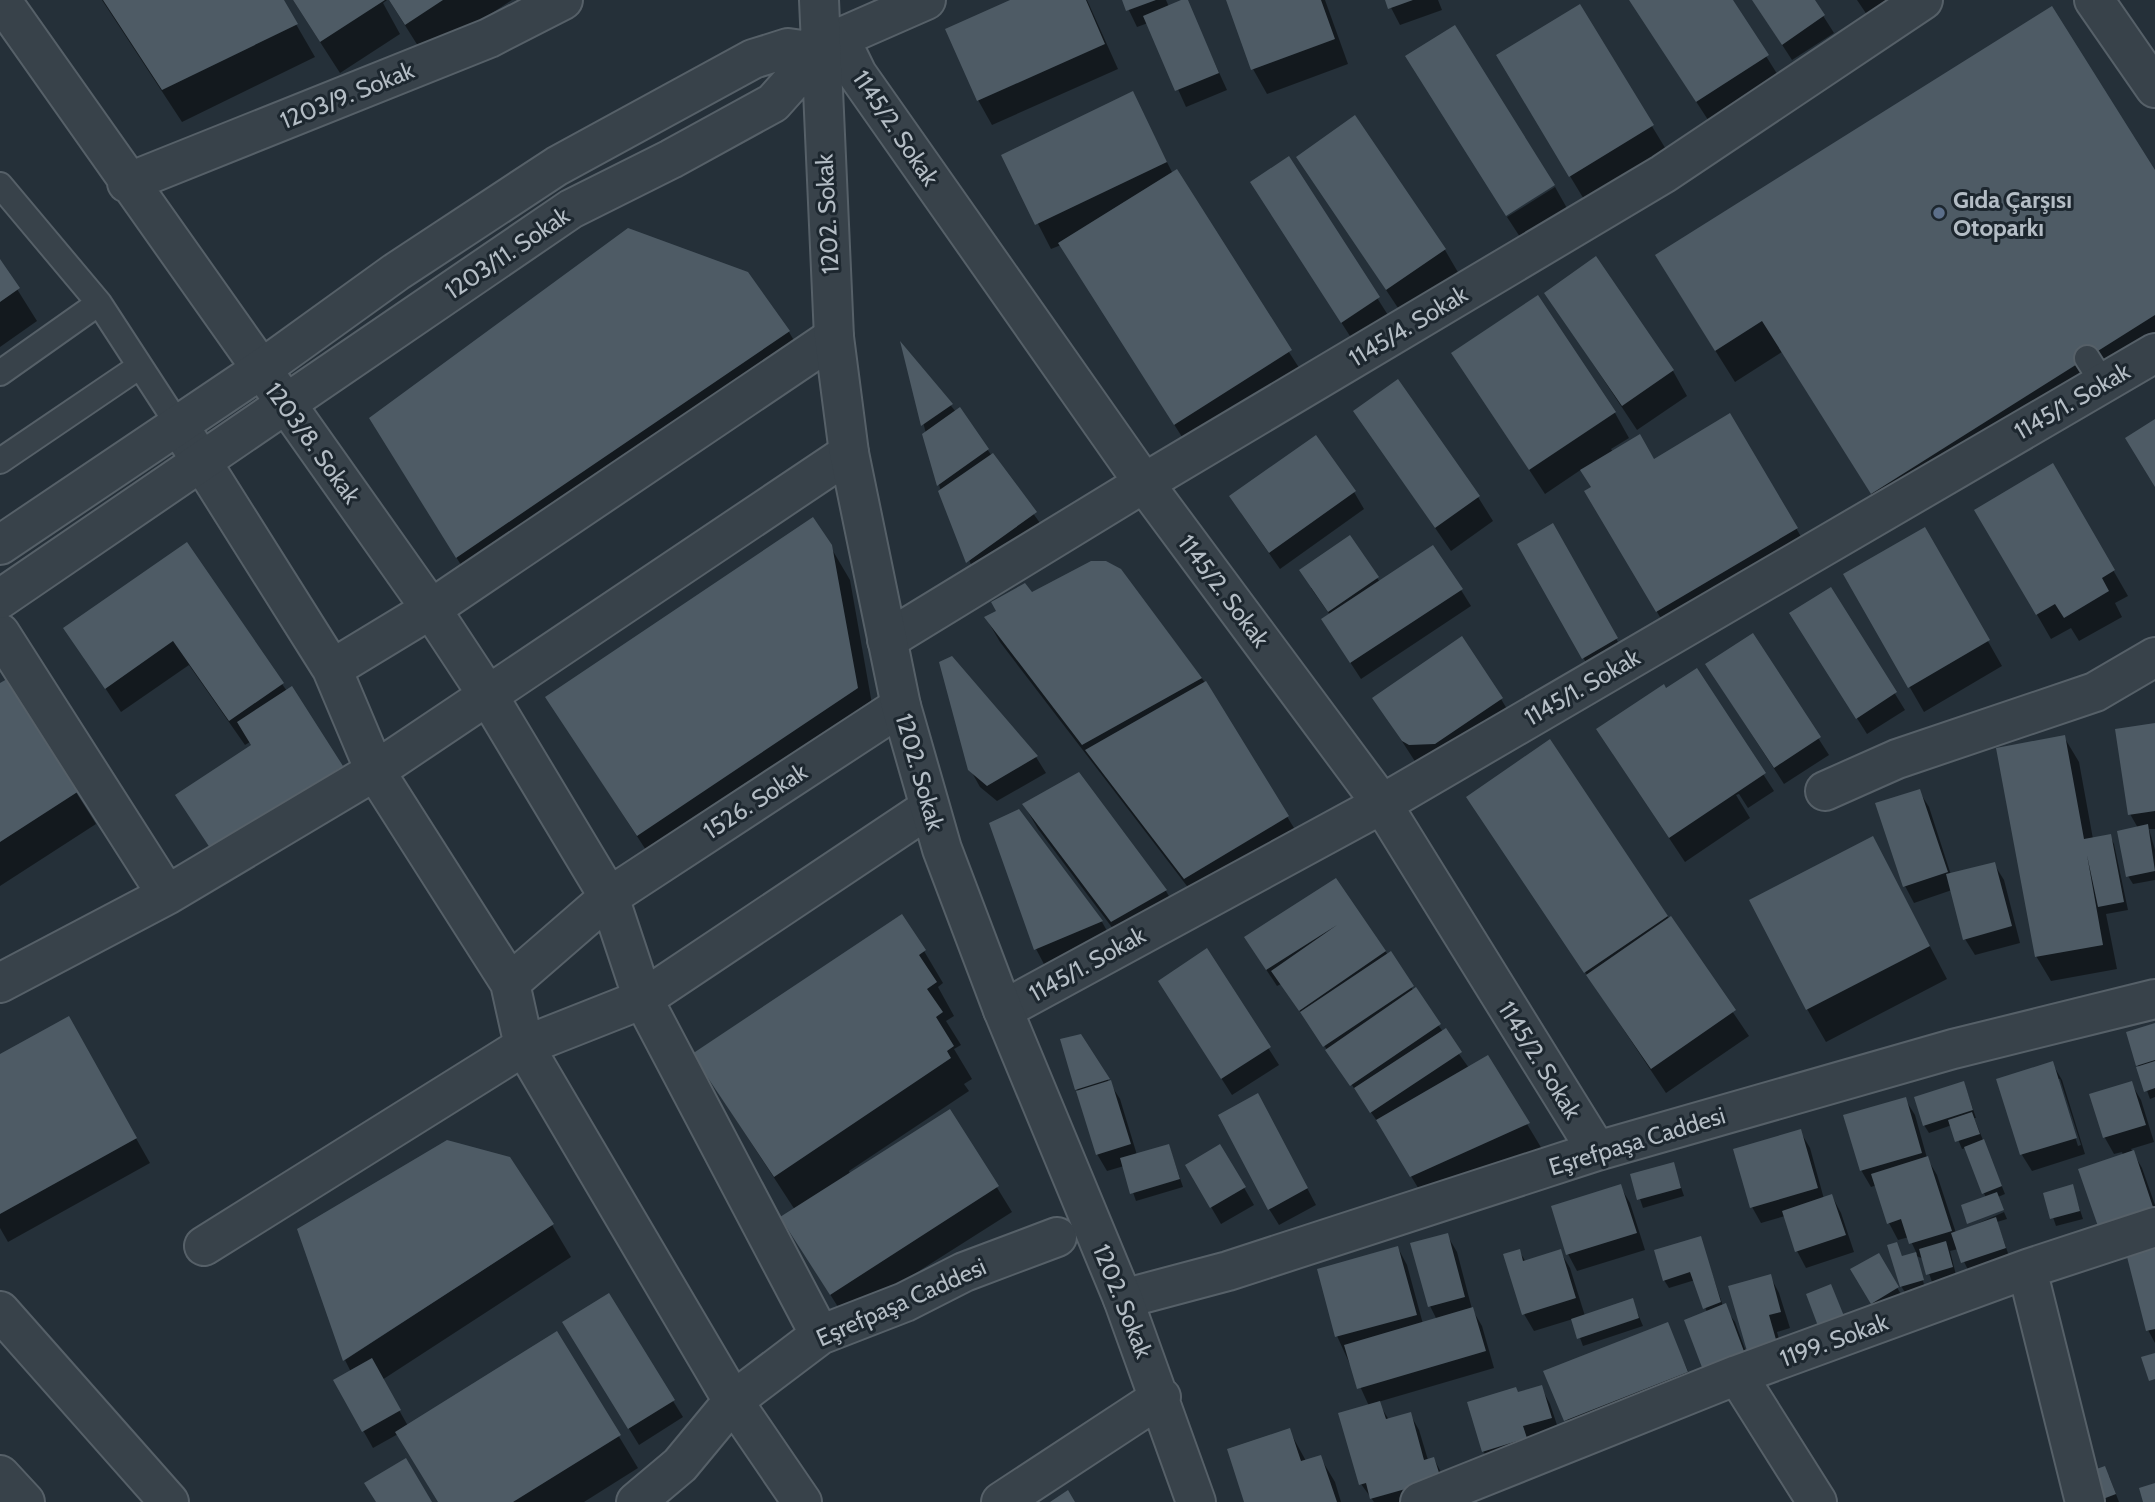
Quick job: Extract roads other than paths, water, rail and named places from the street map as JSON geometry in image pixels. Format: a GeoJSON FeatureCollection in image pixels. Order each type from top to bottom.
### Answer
{"type":"FeatureCollection","features":[{"type":"Feature","properties":{"kind":"street","name":"1203/8. Sokak"},"geometry":{"type":"LineString","coordinates":[[1,0],[127,183],[431,609],[487,694],[609,897],[643,999],[820,1335]]}},
{"type":"Feature","properties":{"kind":"street","name":"1203/9. Sokak"},"geometry":{"type":"LineString","coordinates":[[127,183],[489,38],[562,0]]}},
{"type":"Feature","properties":{"kind":"street","name":"1202. Sokak"},"geometry":{"type":"LineString","coordinates":[[819,0],[834,337],[849,453],[901,706],[929,808],[1003,1010],[1123,1299],[1161,1397],[1196,1502]]}},
{"type":"Feature","properties":{"kind":"street"},"geometry":{"type":"LineString","coordinates":[[822,45],[926,0]]}},
{"type":"Feature","properties":{"kind":"street","name":"1145/4. Sokak"},"geometry":{"type":"LineString","coordinates":[[887,640],[1144,483],[1663,174],[1923,0]]}},
{"type":"Feature","properties":{"kind":"street"},"geometry":{"type":"LineString","coordinates":[[2094,0],[2155,88]]}},
{"type":"Feature","properties":{"kind":"street","name":"1203/11. Sokak"},"geometry":{"type":"LineString","coordinates":[[0,545],[179,426],[396,272],[557,166],[753,59],[788,48],[822,45]]}},
{"type":"Feature","properties":{"kind":"street","name":"1203/11. Sokak"},"geometry":{"type":"LineString","coordinates":[[0,599],[571,209],[671,159],[773,103],[822,45]]}},
{"type":"Feature","properties":{"kind":"street","name":"1145/2. Sokak"},"geometry":{"type":"LineString","coordinates":[[822,45],[857,74],[1144,483],[1382,804],[1597,1152]]}},
{"type":"Feature","properties":{"kind":"street"},"geometry":{"type":"LineString","coordinates":[[332,669],[431,609],[834,337]]}},
{"type":"Feature","properties":{"kind":"street","name":"1145/1. Sokak"},"geometry":{"type":"LineString","coordinates":[[1003,1010],[1382,804],[2095,370],[2155,353]]}},
{"type":"Feature","properties":{"kind":"street"},"geometry":{"type":"LineString","coordinates":[[179,426],[332,669],[375,771],[510,983],[524,1046],[733,1401],[802,1502]]}},
{"type":"Feature","properties":{"kind":"street"},"geometry":{"type":"LineString","coordinates":[[0,984],[167,895],[375,771],[849,453]]}},
{"type":"Feature","properties":{"kind":"street"},"geometry":{"type":"LineString","coordinates":[[0,632],[167,895]]}},
{"type":"Feature","properties":{"kind":"street"},"geometry":{"type":"LineString","coordinates":[[1825,792],[1897,759],[2095,692],[2155,657]]}},
{"type":"Feature","properties":{"kind":"street","name":"1526. Sokak"},"geometry":{"type":"LineString","coordinates":[[510,983],[609,897],[901,706]]}},
{"type":"Feature","properties":{"kind":"street"},"geometry":{"type":"LineString","coordinates":[[204,1246],[524,1046],[643,999],[929,808]]}},
{"type":"Feature","properties":{"kind":"street","name":"Eşrefpaşa Caddesi"},"geometry":{"type":"LineString","coordinates":[[1123,1299],[1228,1271],[1597,1152],[1953,1049],[2155,999]]}},
{"type":"Feature","properties":{"kind":"street","name":"1199. Sokak"},"geometry":{"type":"LineString","coordinates":[[1420,1502],[1737,1375],[2027,1269],[2155,1227]]}},
{"type":"Feature","properties":{"kind":"street","name":"Eşrefpaşa Caddesi"},"geometry":{"type":"LineString","coordinates":[[636,1502],[680,1465],[733,1401],[820,1335],[905,1302],[964,1272],[1057,1237]]}},
{"type":"Feature","properties":{"kind":"street"},"geometry":{"type":"LineString","coordinates":[[2027,1269],[2085,1502]]}},
{"type":"Feature","properties":{"kind":"street"},"geometry":{"type":"LineString","coordinates":[[0,1311],[169,1502]]}},
{"type":"Feature","properties":{"kind":"street"},"geometry":{"type":"LineString","coordinates":[[1737,1375],[1817,1502]]}},
{"type":"Feature","properties":{"kind":"street"},"geometry":{"type":"LineString","coordinates":[[1001,1502],[1161,1397]]}},
{"type":"Feature","properties":{"kind":"street"},"geometry":{"type":"LineString","coordinates":[[0,1475],[24,1502]]}},
{"type":"Feature","properties":{"kind":"lane"},"geometry":{"type":"LineString","coordinates":[[0,185],[99,303],[179,426]]}},
{"type":"Feature","properties":{"kind":"lane"},"geometry":{"type":"LineString","coordinates":[[0,373],[99,303]]}},
{"type":"Feature","properties":{"kind":"lane"},"geometry":{"type":"LineString","coordinates":[[0,461],[140,366]]}},
{"type":"Feature","properties":{"kind":"place","name":"Gıda Çarşısı Otoparkı"},"geometry":{"type":"Point","coordinates":[1939,213]}}]}
